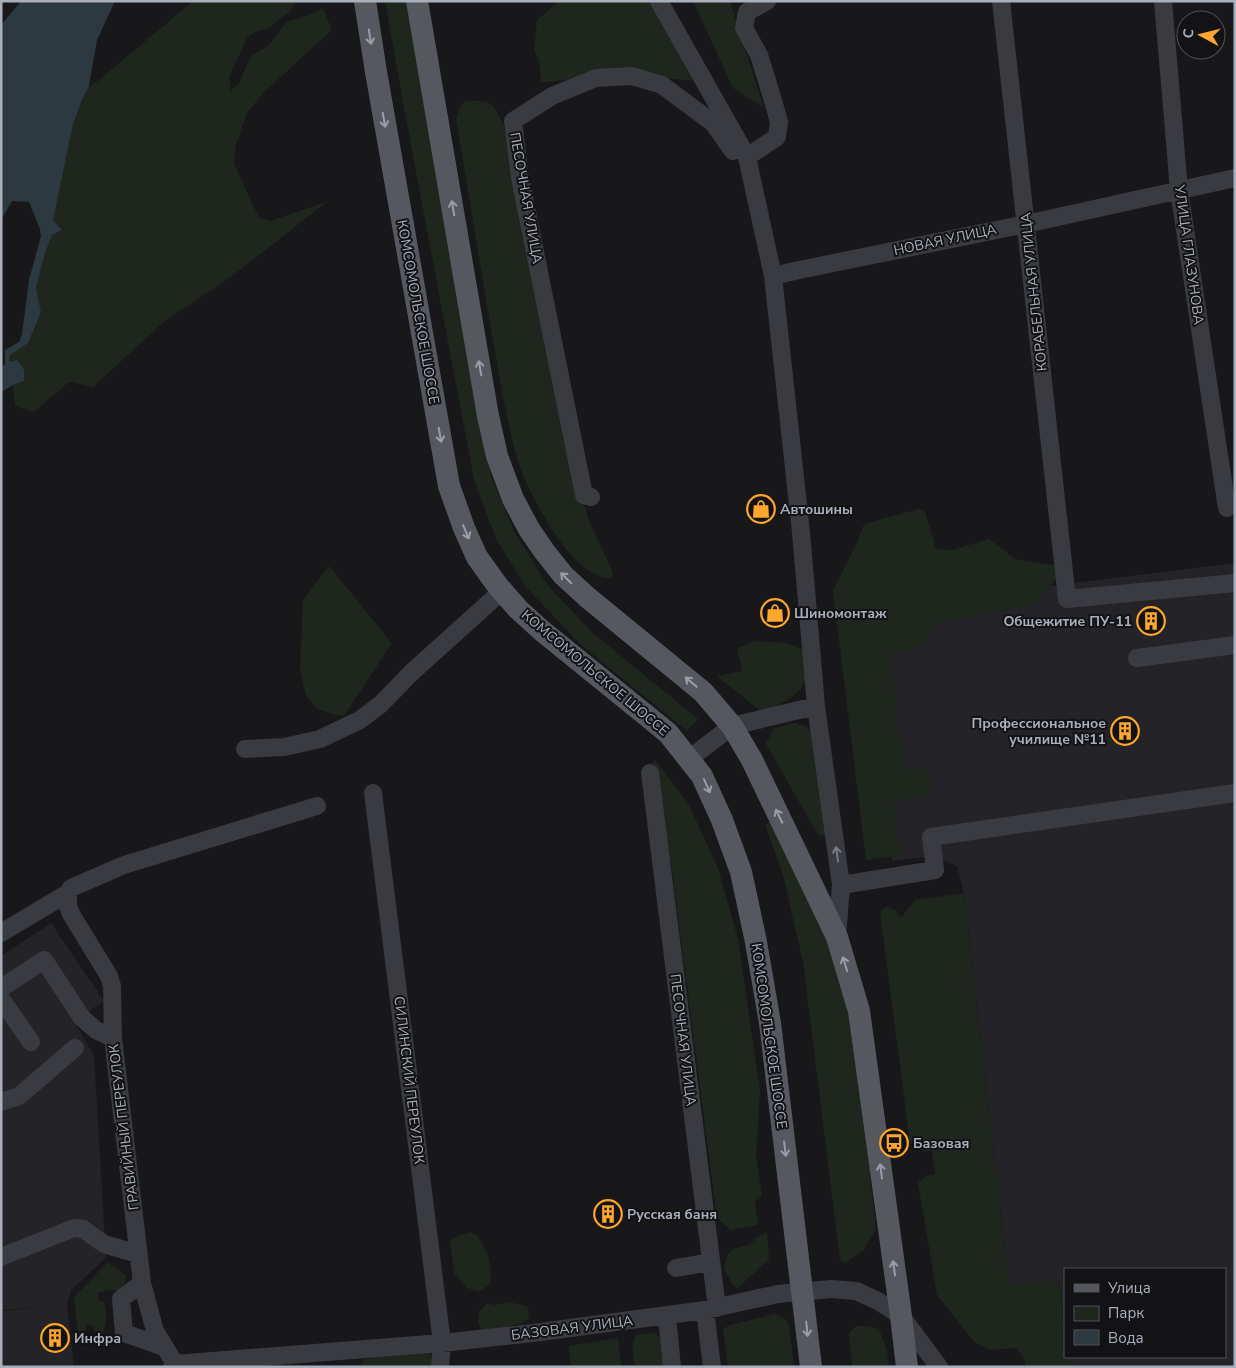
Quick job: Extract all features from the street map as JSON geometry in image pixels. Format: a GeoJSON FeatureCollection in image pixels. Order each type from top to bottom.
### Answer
{"type":"FeatureCollection","features":[{"type":"Feature","properties":{"kind":"main road","name":"КОМСОМОЛЬСКОЕ ШОССЕ"},"geometry":{"type":"LineString","coordinates":[[365,1],[449,486],[464,528],[477,557],[518,609],[541,630],[668,733],[689,759],[702,776],[722,820],[740,872],[756,942],[770,1023],[811,1367]]}},
{"type":"Feature","properties":{"kind":"main road"},"geometry":{"type":"LineString","coordinates":[[417,1],[488,416],[497,456],[513,499],[528,529],[563,575],[587,597],[704,692],[732,726],[752,760],[837,938],[859,1011],[907,1367]]}},
{"type":"Feature","properties":{"kind":"street"},"geometry":{"type":"LineString","coordinates":[[659,1],[747,157],[773,276],[801,532],[816,706],[841,885],[837,938]]}},
{"type":"Feature","properties":{"kind":"street"},"geometry":{"type":"LineString","coordinates":[[747,157],[777,137],[779,122],[758,55],[744,28],[747,12],[766,1]]}},
{"type":"Feature","properties":{"kind":"street","name":"КОРАБЕЛЬНАЯ УЛИЦА"},"geometry":{"type":"LineString","coordinates":[[1001,1],[1067,599],[1235,583]]}},
{"type":"Feature","properties":{"kind":"street","name":"УЛИЦА ГЛАЗУНОВА"},"geometry":{"type":"LineString","coordinates":[[1162,1],[1179,190],[1227,508]]}},
{"type":"Feature","properties":{"kind":"street","name":"ПЕСОЧНАЯ УЛИЦА"},"geometry":{"type":"LineString","coordinates":[[591,497],[584,495],[520,178],[512,121],[552,96],[596,78],[632,76],[662,85],[713,123],[752,177]]}},
{"type":"Feature","properties":{"kind":"street","name":"НОВАЯ УЛИЦА"},"geometry":{"type":"LineString","coordinates":[[773,276],[1026,224],[1235,178]]}},
{"type":"Feature","properties":{"kind":"street"},"geometry":{"type":"LineString","coordinates":[[245,749],[284,747],[320,739],[360,720],[381,704],[502,591]]}},
{"type":"Feature","properties":{"kind":"street"},"geometry":{"type":"LineString","coordinates":[[1136,658],[1235,644]]}},
{"type":"Feature","properties":{"kind":"street"},"geometry":{"type":"LineString","coordinates":[[689,759],[732,726],[816,706]]}},
{"type":"Feature","properties":{"kind":"street","name":"ПЕСОЧНАЯ УЛИЦА"},"geometry":{"type":"LineString","coordinates":[[650,773],[711,1262],[712,1367]]}},
{"type":"Feature","properties":{"kind":"street","name":"СИЛИНСКИЙ ПЕРЕУЛОК"},"geometry":{"type":"LineString","coordinates":[[372,793],[442,1343],[440,1367]]}},
{"type":"Feature","properties":{"kind":"street"},"geometry":{"type":"LineString","coordinates":[[841,885],[935,870],[931,837],[1235,793]]}},
{"type":"Feature","properties":{"kind":"street"},"geometry":{"type":"LineString","coordinates":[[1,933],[68,893],[72,888],[124,865],[317,806]]}},
{"type":"Feature","properties":{"kind":"street","name":"ГРАВИЙНЫЙ ПЕРЕУЛОК"},"geometry":{"type":"LineString","coordinates":[[68,893],[68,906],[71,914],[109,976],[112,986],[113,1038],[142,1283],[155,1331],[173,1365]]}},
{"type":"Feature","properties":{"kind":"street"},"geometry":{"type":"LineString","coordinates":[[1,988],[44,960],[82,1018],[96,1030],[113,1038]]}},
{"type":"Feature","properties":{"kind":"street"},"geometry":{"type":"LineString","coordinates":[[1,999],[31,1042]]}},
{"type":"Feature","properties":{"kind":"street"},"geometry":{"type":"LineString","coordinates":[[1,1102],[19,1096],[75,1048]]}},
{"type":"Feature","properties":{"kind":"street"},"geometry":{"type":"LineString","coordinates":[[1,1257],[74,1228],[83,1229],[104,1244],[138,1254]]}},
{"type":"Feature","properties":{"kind":"street"},"geometry":{"type":"LineString","coordinates":[[676,1268],[711,1262]]}},
{"type":"Feature","properties":{"kind":"street"},"geometry":{"type":"LineString","coordinates":[[142,1283],[121,1299],[124,1333],[164,1346]]}},
{"type":"Feature","properties":{"kind":"street","name":"БАЗОВАЯ УЛИЦА"},"geometry":{"type":"LineString","coordinates":[[173,1365],[442,1343],[533,1333],[667,1316],[711,1309],[778,1294],[830,1289],[856,1291],[878,1301],[901,1316],[938,1367]]}},
{"type":"Feature","properties":{"kind":"street"},"geometry":{"type":"LineString","coordinates":[[667,1316],[672,1367]]}},
{"type":"Feature","properties":{"kind":"shaded area"},"geometry":{"type":"Polygon","coordinates":[[[1235,563],[1235,1367],[1069,1367],[1068,1358],[1226,1358],[1226,1268],[1064,1268],[1064,1323],[1059,1280],[1009,1285],[964,893],[957,866],[933,856],[892,861],[857,613],[1235,563]]]}},
{"type":"Feature","properties":{"kind":"shaded area"},"geometry":{"type":"Polygon","coordinates":[[[51,923],[104,1001],[92,1009],[76,1025],[94,1056],[106,1258],[71,1290],[67,1305],[74,1367],[1,1367],[1,1311],[49,1307],[1,1310],[1,956],[51,923]]]}},
{"type":"Feature","properties":{"kind":"green space"},"geometry":{"type":"Polygon","coordinates":[[[193,1],[297,1],[291,10],[268,29],[257,31],[247,38],[229,77],[231,91],[239,83],[251,56],[268,46],[287,22],[323,8],[332,30],[262,94],[247,113],[236,144],[234,163],[260,218],[270,221],[327,202],[232,276],[166,320],[93,387],[69,382],[34,412],[15,406],[13,385],[24,381],[10,362],[9,356],[28,343],[41,312],[36,288],[52,235],[62,230],[52,220],[73,124],[82,100],[89,86],[99,80],[193,1]]]}},
{"type":"Feature","properties":{"kind":"green space"},"geometry":{"type":"Polygon","coordinates":[[[385,1],[406,1],[479,418],[491,476],[515,533],[549,587],[593,633],[698,719],[687,731],[580,644],[526,587],[497,541],[474,480],[385,1]]]}},
{"type":"Feature","properties":{"kind":"green space"},"geometry":{"type":"Polygon","coordinates":[[[559,1],[665,1],[695,81],[596,72],[570,79],[541,83],[539,59],[534,51],[537,20],[559,1]]]}},
{"type":"Feature","properties":{"kind":"green space"},"geometry":{"type":"Polygon","coordinates":[[[693,1],[733,1],[731,5],[764,108],[733,88],[693,1]]]}},
{"type":"Feature","properties":{"kind":"green space"},"geometry":{"type":"Polygon","coordinates":[[[466,101],[482,101],[491,104],[504,126],[574,474],[590,523],[611,568],[613,574],[611,578],[596,575],[581,565],[567,550],[553,531],[530,491],[517,459],[500,379],[456,120],[459,108],[466,101]]]}},
{"type":"Feature","properties":{"kind":"green space"},"geometry":{"type":"Polygon","coordinates":[[[919,509],[925,512],[936,549],[952,550],[989,539],[1015,559],[1054,565],[1056,579],[1032,606],[934,624],[925,645],[890,654],[904,769],[923,768],[930,772],[932,793],[926,796],[894,802],[901,855],[866,860],[833,591],[864,524],[919,509]]]}},
{"type":"Feature","properties":{"kind":"green space"},"geometry":{"type":"Polygon","coordinates":[[[329,566],[392,643],[344,716],[317,709],[306,696],[300,669],[303,601],[329,566]]]}},
{"type":"Feature","properties":{"kind":"green space"},"geometry":{"type":"Polygon","coordinates":[[[755,641],[787,643],[804,650],[807,665],[806,678],[798,692],[763,713],[717,676],[742,671],[737,648],[755,641]]]}},
{"type":"Feature","properties":{"kind":"green space"},"geometry":{"type":"Polygon","coordinates":[[[794,723],[806,726],[813,735],[827,837],[818,835],[766,744],[773,729],[794,723]]]}},
{"type":"Feature","properties":{"kind":"green space"},"geometry":{"type":"Polygon","coordinates":[[[655,760],[688,803],[718,868],[738,939],[760,1090],[756,1156],[762,1196],[755,1202],[758,1225],[731,1230],[717,1218],[671,863],[651,764],[655,760]]]}},
{"type":"Feature","properties":{"kind":"green space"},"geometry":{"type":"Polygon","coordinates":[[[771,821],[818,917],[853,1016],[876,1230],[863,1251],[845,1263],[840,1260],[803,962],[783,875],[765,825],[771,821]]]}},
{"type":"Feature","properties":{"kind":"green space"},"geometry":{"type":"Polygon","coordinates":[[[964,893],[1009,1285],[1059,1280],[1064,1323],[1064,1358],[1068,1358],[1069,1367],[1026,1367],[1024,1357],[1016,1348],[989,1350],[974,1342],[937,1295],[918,1183],[927,1175],[935,1174],[932,1151],[923,1151],[910,1143],[880,912],[886,906],[895,910],[901,918],[915,900],[964,893]]]}},
{"type":"Feature","properties":{"kind":"green space"},"geometry":{"type":"Polygon","coordinates":[[[470,1232],[478,1236],[488,1255],[491,1273],[490,1285],[479,1291],[467,1288],[454,1273],[450,1241],[457,1236],[470,1232]]]}},
{"type":"Feature","properties":{"kind":"green space"},"geometry":{"type":"Polygon","coordinates":[[[767,1232],[769,1259],[738,1288],[733,1286],[724,1268],[727,1256],[733,1249],[750,1244],[767,1232]]]}},
{"type":"Feature","properties":{"kind":"green space"},"geometry":{"type":"Polygon","coordinates":[[[108,1262],[126,1275],[125,1283],[119,1290],[98,1293],[99,1301],[104,1302],[106,1310],[103,1332],[95,1331],[93,1326],[86,1325],[84,1334],[78,1334],[74,1297],[108,1262]]]}},
{"type":"Feature","properties":{"kind":"green space"},"geometry":{"type":"Polygon","coordinates":[[[510,1302],[528,1307],[529,1316],[527,1320],[508,1327],[482,1330],[478,1323],[479,1312],[487,1303],[494,1305],[510,1302]]]}},
{"type":"Feature","properties":{"kind":"green space"},"geometry":{"type":"Polygon","coordinates":[[[775,1314],[784,1318],[789,1324],[794,1367],[728,1367],[723,1329],[730,1325],[775,1314]]]}},
{"type":"Feature","properties":{"kind":"green space"},"geometry":{"type":"Polygon","coordinates":[[[856,1326],[868,1326],[879,1329],[887,1351],[889,1367],[852,1367],[849,1333],[856,1326]]]}},
{"type":"Feature","properties":{"kind":"green space"},"geometry":{"type":"Polygon","coordinates":[[[655,1333],[662,1343],[665,1367],[635,1367],[633,1349],[635,1337],[642,1334],[655,1333]]]}},
{"type":"Feature","properties":{"kind":"green space"},"geometry":{"type":"Polygon","coordinates":[[[618,1338],[621,1367],[571,1367],[569,1346],[618,1338]]]}},
{"type":"Feature","properties":{"kind":"green space"},"geometry":{"type":"Polygon","coordinates":[[[426,1349],[432,1357],[432,1367],[359,1367],[364,1359],[426,1349]]]}},
{"type":"Feature","properties":{"kind":"water"},"geometry":{"type":"Polygon","coordinates":[[[21,1],[115,1],[97,40],[89,86],[73,124],[53,220],[62,230],[52,235],[36,288],[41,312],[28,343],[9,356],[10,362],[17,360],[24,370],[24,381],[1,392],[1,366],[5,365],[5,350],[19,342],[22,334],[29,280],[41,236],[29,202],[12,201],[1,220],[1,25],[21,1]]]}},
{"type":"Feature","properties":{"kind":"place","name":"Автошины"},"geometry":{"type":"Point","coordinates":[761,509]}},
{"type":"Feature","properties":{"kind":"place","name":"Шиномонтаж"},"geometry":{"type":"Point","coordinates":[775,613]}},
{"type":"Feature","properties":{"kind":"place","name":"Общежитие ПУ-11"},"geometry":{"type":"Point","coordinates":[1151,621]}},
{"type":"Feature","properties":{"kind":"place","name":"Профессиональное училище №11"},"geometry":{"type":"Point","coordinates":[1125,731]}},
{"type":"Feature","properties":{"kind":"place","name":"Базовая"},"geometry":{"type":"Point","coordinates":[894,1143]}},
{"type":"Feature","properties":{"kind":"place","name":"Русская баня"},"geometry":{"type":"Point","coordinates":[608,1214]}},
{"type":"Feature","properties":{"kind":"place","name":"Инфра"},"geometry":{"type":"Point","coordinates":[55,1338]}}]}
